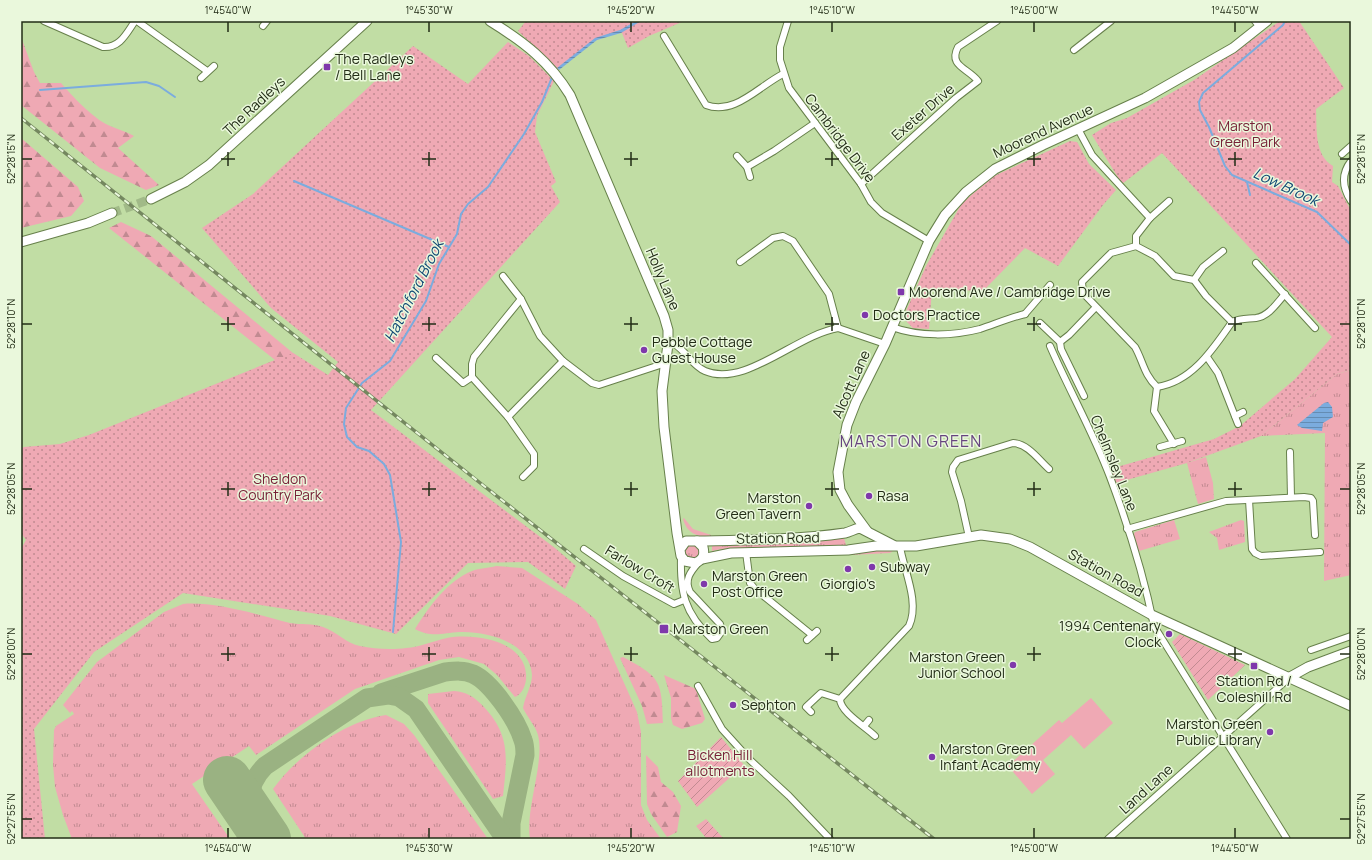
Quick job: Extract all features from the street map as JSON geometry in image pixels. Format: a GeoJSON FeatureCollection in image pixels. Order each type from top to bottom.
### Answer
{"type":"FeatureCollection","features":[{"type":"Feature","properties":{"kind":"street"},"geometry":{"type":"LineString","coordinates":[[44,21],[103,47],[111,47],[120,42],[136,21],[207,71]]}},
{"type":"Feature","properties":{"kind":"street"},"geometry":{"type":"LineString","coordinates":[[263,26],[267,21]]}},
{"type":"Feature","properties":{"kind":"street","name":"The Radleys"},"geometry":{"type":"LineString","coordinates":[[151,199],[185,182],[209,165],[367,21]]}},
{"type":"Feature","properties":{"kind":"street","name":"Holly Lane"},"geometry":{"type":"LineString","coordinates":[[490,21],[521,41],[553,70],[570,95],[664,316],[668,330],[668,344],[662,407],[676,512],[677,533],[681,552]]}},
{"type":"Feature","properties":{"kind":"street","name":"Cambridge Drive"},"geometry":{"type":"LineString","coordinates":[[788,21],[780,47],[780,60],[789,88],[861,184],[871,202],[882,213],[929,241]]}},
{"type":"Feature","properties":{"kind":"street","name":"Exeter Drive"},"geometry":{"type":"LineString","coordinates":[[861,184],[956,98],[978,81],[958,65],[954,59],[954,54],[958,47],[997,21]]}},
{"type":"Feature","properties":{"kind":"street"},"geometry":{"type":"LineString","coordinates":[[1074,50],[1111,21]]}},
{"type":"Feature","properties":{"kind":"street","name":"Moorend Avenue"},"geometry":{"type":"LineString","coordinates":[[885,344],[929,241],[937,226],[953,205],[966,192],[990,173],[1036,148],[1145,98],[1224,52],[1239,39],[1250,34],[1261,23]]}},
{"type":"Feature","properties":{"kind":"street"},"geometry":{"type":"LineString","coordinates":[[664,36],[706,105],[715,108],[722,108],[744,100],[770,80],[784,74]]}},
{"type":"Feature","properties":{"kind":"street"},"geometry":{"type":"LineString","coordinates":[[201,78],[214,66]]}},
{"type":"Feature","properties":{"kind":"street"},"geometry":{"type":"LineString","coordinates":[[747,167],[774,152],[815,123]]}},
{"type":"Feature","properties":{"kind":"street"},"geometry":{"type":"LineString","coordinates":[[1078,129],[1092,155],[1150,218]]}},
{"type":"Feature","properties":{"kind":"street"},"geometry":{"type":"LineString","coordinates":[[1342,154],[1351,146]]}},
{"type":"Feature","properties":{"kind":"street"},"geometry":{"type":"LineString","coordinates":[[737,156],[747,167],[750,177]]}},
{"type":"Feature","properties":{"kind":"street"},"geometry":{"type":"LineString","coordinates":[[1351,161],[1344,175],[1344,184],[1351,201]]}},
{"type":"Feature","properties":{"kind":"street"},"geometry":{"type":"LineString","coordinates":[[1136,246],[1136,236],[1150,218],[1169,201]]}},
{"type":"Feature","properties":{"kind":"street"},"geometry":{"type":"LineString","coordinates":[[21,242],[88,223],[112,214]]}},
{"type":"Feature","properties":{"kind":"street"},"geometry":{"type":"LineString","coordinates":[[740,262],[773,238],[783,236],[793,241],[829,294],[838,328]]}},
{"type":"Feature","properties":{"kind":"street"},"geometry":{"type":"LineString","coordinates":[[1157,387],[1144,371],[1141,358],[1135,347],[1095,308],[1083,293],[1082,282],[1111,253],[1136,246],[1155,256],[1174,276],[1194,280],[1199,284],[1206,296],[1232,322]]}},
{"type":"Feature","properties":{"kind":"street"},"geometry":{"type":"LineString","coordinates":[[1194,280],[1203,267],[1222,252]]}},
{"type":"Feature","properties":{"kind":"street"},"geometry":{"type":"LineString","coordinates":[[1256,263],[1286,294],[1315,328]]}},
{"type":"Feature","properties":{"kind":"street"},"geometry":{"type":"LineString","coordinates":[[503,276],[521,299],[540,336],[563,361],[592,384],[599,385],[666,363]]}},
{"type":"Feature","properties":{"kind":"street"},"geometry":{"type":"LineString","coordinates":[[892,327],[912,332],[944,333],[972,330],[1025,314],[1050,285]]}},
{"type":"Feature","properties":{"kind":"street"},"geometry":{"type":"LineString","coordinates":[[1157,387],[1167,385],[1192,371],[1207,357],[1232,322],[1240,318],[1263,316],[1270,312],[1286,294]]}},
{"type":"Feature","properties":{"kind":"street"},"geometry":{"type":"LineString","coordinates":[[521,299],[474,357],[472,364],[472,377],[508,417],[534,454],[534,466],[523,477]]}},
{"type":"Feature","properties":{"kind":"street"},"geometry":{"type":"LineString","coordinates":[[1060,342],[1069,335],[1095,308]]}},
{"type":"Feature","properties":{"kind":"street"},"geometry":{"type":"LineString","coordinates":[[1025,314],[1030,320]]}},
{"type":"Feature","properties":{"kind":"street"},"geometry":{"type":"LineString","coordinates":[[1040,323],[1060,342],[1060,349],[1084,396]]}},
{"type":"Feature","properties":{"kind":"street"},"geometry":{"type":"LineString","coordinates":[[668,344],[676,344],[690,359],[705,371],[722,375],[751,369],[818,333],[838,328],[885,344]]}},
{"type":"Feature","properties":{"kind":"street","name":"Alcott Lane"},"geometry":{"type":"LineString","coordinates":[[848,506],[840,490],[838,472],[847,425],[856,402],[885,344]]}},
{"type":"Feature","properties":{"kind":"street","name":"Chelmsley Lane"},"geometry":{"type":"LineString","coordinates":[[1050,346],[1109,476],[1143,576],[1154,626],[1287,839]]}},
{"type":"Feature","properties":{"kind":"street"},"geometry":{"type":"LineString","coordinates":[[1207,357],[1218,372],[1238,424]]}},
{"type":"Feature","properties":{"kind":"street"},"geometry":{"type":"LineString","coordinates":[[436,358],[463,383],[472,377]]}},
{"type":"Feature","properties":{"kind":"street"},"geometry":{"type":"LineString","coordinates":[[508,417],[563,361]]}},
{"type":"Feature","properties":{"kind":"street"},"geometry":{"type":"LineString","coordinates":[[1157,387],[1154,411],[1174,444]]}},
{"type":"Feature","properties":{"kind":"street"},"geometry":{"type":"LineString","coordinates":[[1235,416],[1243,412]]}},
{"type":"Feature","properties":{"kind":"street"},"geometry":{"type":"LineString","coordinates":[[1160,447],[1182,441]]}},
{"type":"Feature","properties":{"kind":"street"},"geometry":{"type":"LineString","coordinates":[[968,537],[961,501],[952,472],[953,467],[958,460],[1013,444],[1018,444],[1025,446],[1049,469]]}},
{"type":"Feature","properties":{"kind":"street"},"geometry":{"type":"LineString","coordinates":[[1290,452],[1291,497]]}},
{"type":"Feature","properties":{"kind":"street"},"geometry":{"type":"LineString","coordinates":[[1127,529],[1226,501],[1291,497],[1311,498],[1313,501],[1315,535]]}},
{"type":"Feature","properties":{"kind":"street"},"geometry":{"type":"LineString","coordinates":[[1249,500],[1252,549],[1255,553],[1261,556],[1320,552]]}},
{"type":"Feature","properties":{"kind":"street"},"geometry":{"type":"LineString","coordinates":[[848,506],[868,532],[869,543],[860,549],[849,545],[847,538],[853,518],[848,506]]}},
{"type":"Feature","properties":{"kind":"street","name":"Holly Lane"},"geometry":{"type":"LineString","coordinates":[[676,512],[686,535],[704,547],[704,554],[701,560]]}},
{"type":"Feature","properties":{"kind":"street","name":"Station Road"},"geometry":{"type":"LineString","coordinates":[[694,540],[759,540],[850,531],[860,528],[900,547]]}},
{"type":"Feature","properties":{"kind":"street","name":"Station Road"},"geometry":{"type":"LineString","coordinates":[[701,560],[712,555],[746,552],[860,549],[876,546],[900,547],[981,535],[1001,536],[1030,547],[1152,615],[1351,706]]}},
{"type":"Feature","properties":{"kind":"street"},"geometry":{"type":"LineString","coordinates":[[694,540],[686,542],[681,552],[681,581],[684,600],[693,617],[712,639],[717,638],[722,631],[720,624],[687,587],[690,572],[701,560]]}},
{"type":"Feature","properties":{"kind":"street"},"geometry":{"type":"LineString","coordinates":[[840,699],[849,688],[906,631],[912,620],[913,605],[900,547]]}},
{"type":"Feature","properties":{"kind":"street","name":"Farlow Croft"},"geometry":{"type":"LineString","coordinates":[[584,549],[623,576],[674,604],[684,600]]}},
{"type":"Feature","properties":{"kind":"street"},"geometry":{"type":"LineString","coordinates":[[681,552],[688,563],[701,560]]}},
{"type":"Feature","properties":{"kind":"street"},"geometry":{"type":"LineString","coordinates":[[746,552],[750,583],[755,589],[809,638],[817,630]]}},
{"type":"Feature","properties":{"kind":"street"},"geometry":{"type":"LineString","coordinates":[[1311,650],[1351,636]]}},
{"type":"Feature","properties":{"kind":"street"},"geometry":{"type":"LineString","coordinates":[[1290,677],[1308,667],[1351,651]]}},
{"type":"Feature","properties":{"kind":"street","name":"Land Lane"},"geometry":{"type":"LineString","coordinates":[[1108,839],[1290,677]]}},
{"type":"Feature","properties":{"kind":"street"},"geometry":{"type":"LineString","coordinates":[[698,686],[722,729],[750,760],[789,796],[830,839]]}},
{"type":"Feature","properties":{"kind":"street"},"geometry":{"type":"LineString","coordinates":[[811,712],[806,707],[821,693],[840,699]]}},
{"type":"Feature","properties":{"kind":"street"},"geometry":{"type":"LineString","coordinates":[[840,699],[840,703],[845,710],[875,736]]}},
{"type":"Feature","properties":{"kind":"street"},"geometry":{"type":"LineString","coordinates":[[864,726],[870,720]]}},
{"type":"Feature","properties":{"kind":"green space"},"geometry":{"type":"Polygon","coordinates":[[[526,21],[684,21],[649,36],[628,48],[622,33],[619,32],[597,38],[558,69],[518,31],[526,21]]]}},
{"type":"Feature","properties":{"kind":"green space","name":"Marston Green Park"},"geometry":{"type":"Polygon","coordinates":[[[1280,21],[1299,21],[1344,88],[1316,109],[1318,140],[1322,155],[1333,166],[1332,182],[1338,186],[1351,211],[1351,370],[1337,374],[1261,436],[1187,463],[1116,483],[1110,469],[1214,439],[1240,426],[1295,379],[1332,337],[1162,153],[1122,184],[1092,135],[1111,123],[1127,118],[1194,80],[1280,21]]]}},
{"type":"Feature","properties":{"kind":"green space"},"geometry":{"type":"Polygon","coordinates":[[[21,37],[34,72],[40,83],[61,83],[89,112],[102,122],[134,136],[118,148],[159,185],[146,190],[100,168],[21,105],[21,37]]]}},
{"type":"Feature","properties":{"kind":"green space","name":"Sheldon Country Park"},"geometry":{"type":"Polygon","coordinates":[[[508,42],[529,56],[554,81],[537,116],[535,132],[556,182],[551,186],[560,202],[371,410],[555,548],[576,566],[565,589],[528,562],[468,563],[396,634],[330,616],[183,593],[94,652],[34,729],[45,839],[21,839],[21,549],[26,540],[21,533],[21,449],[24,447],[60,444],[89,435],[293,353],[328,375],[338,362],[271,308],[202,228],[253,194],[413,46],[468,84],[508,42]]]}},
{"type":"Feature","properties":{"kind":"green space"},"geometry":{"type":"Polygon","coordinates":[[[21,138],[78,187],[84,201],[71,216],[21,228],[21,138]]]}},
{"type":"Feature","properties":{"kind":"green space"},"geometry":{"type":"Polygon","coordinates":[[[1070,141],[1077,142],[1089,164],[1116,190],[1103,205],[1058,266],[1025,248],[983,291],[932,289],[929,329],[913,328],[903,318],[926,266],[962,203],[994,176],[1070,141]]]}},
{"type":"Feature","properties":{"kind":"green space"},"geometry":{"type":"Polygon","coordinates":[[[121,222],[151,236],[293,353],[328,376],[255,368],[275,360],[109,228],[121,222]]]}},
{"type":"Feature","properties":{"kind":"green space"},"geometry":{"type":"Polygon","coordinates":[[[1351,370],[1351,575],[1324,581],[1325,433],[1261,436],[1337,374],[1351,370]]]}},
{"type":"Feature","properties":{"kind":"green space"},"geometry":{"type":"Polygon","coordinates":[[[1206,457],[1213,483],[1214,499],[1198,504],[1187,463],[1206,457]]]}},
{"type":"Feature","properties":{"kind":"green space"},"geometry":{"type":"Polygon","coordinates":[[[684,518],[693,529],[711,535],[712,537],[694,534],[687,528],[683,519],[684,518]]]}},
{"type":"Feature","properties":{"kind":"green space"},"geometry":{"type":"Polygon","coordinates":[[[1174,520],[1180,539],[1139,551],[1133,536],[1135,532],[1174,520]]]}},
{"type":"Feature","properties":{"kind":"green space"},"geometry":{"type":"Polygon","coordinates":[[[1241,520],[1244,521],[1245,542],[1219,550],[1217,538],[1209,532],[1241,520]]]}},
{"type":"Feature","properties":{"kind":"green space"},"geometry":{"type":"Polygon","coordinates":[[[843,535],[846,545],[721,549],[712,551],[712,544],[843,535]]]}},
{"type":"Feature","properties":{"kind":"green space"},"geometry":{"type":"Polygon","coordinates":[[[693,544],[700,549],[701,552],[696,559],[693,560],[686,555],[685,552],[690,545],[693,544]]]}},
{"type":"Feature","properties":{"kind":"green space"},"geometry":{"type":"Polygon","coordinates":[[[872,549],[893,551],[890,553],[851,555],[850,552],[872,549]]]}},
{"type":"Feature","properties":{"kind":"green space"},"geometry":{"type":"Polygon","coordinates":[[[496,566],[522,568],[578,604],[596,620],[637,712],[641,732],[641,805],[647,820],[661,839],[530,839],[530,814],[539,758],[539,746],[537,731],[523,708],[532,679],[529,664],[524,654],[505,641],[494,636],[471,632],[432,634],[415,629],[439,596],[455,581],[472,571],[496,566]]]}},
{"type":"Feature","properties":{"kind":"green space"},"geometry":{"type":"Polygon","coordinates":[[[183,604],[222,607],[290,623],[319,626],[332,631],[355,645],[371,648],[401,649],[447,638],[458,637],[483,638],[496,641],[507,646],[516,653],[523,662],[526,674],[525,684],[522,691],[515,697],[497,675],[484,664],[459,657],[439,660],[355,689],[256,755],[249,746],[192,784],[230,839],[72,839],[55,787],[53,765],[54,730],[56,726],[74,714],[72,711],[70,713],[63,705],[97,662],[164,612],[183,604]]]}},
{"type":"Feature","properties":{"kind":"green space"},"geometry":{"type":"Polygon","coordinates":[[[1180,634],[1245,665],[1208,700],[1172,642],[1180,634]]]}},
{"type":"Feature","properties":{"kind":"green space"},"geometry":{"type":"Polygon","coordinates":[[[623,657],[652,675],[656,681],[660,688],[662,697],[663,723],[647,724],[642,706],[620,658],[623,657]]]}},
{"type":"Feature","properties":{"kind":"green space"},"geometry":{"type":"Polygon","coordinates":[[[664,675],[696,689],[705,719],[702,723],[682,729],[673,725],[671,718],[671,698],[664,675]]]}},
{"type":"Feature","properties":{"kind":"green space"},"geometry":{"type":"Polygon","coordinates":[[[454,691],[467,694],[483,706],[492,717],[503,737],[506,770],[503,796],[493,799],[428,703],[428,694],[454,691]]]}},
{"type":"Feature","properties":{"kind":"green space"},"geometry":{"type":"Polygon","coordinates":[[[1091,698],[1113,723],[1084,749],[1071,735],[1043,760],[1055,774],[1032,794],[1008,766],[1059,720],[1062,723],[1091,698]]]}},
{"type":"Feature","properties":{"kind":"green space"},"geometry":{"type":"Polygon","coordinates":[[[386,715],[404,724],[414,735],[488,839],[306,839],[273,789],[295,764],[338,732],[354,724],[386,715]]]}},
{"type":"Feature","properties":{"kind":"green space","name":"Bicken Hill allotments"},"geometry":{"type":"Polygon","coordinates":[[[721,737],[744,765],[697,807],[678,781],[721,737]]]}},
{"type":"Feature","properties":{"kind":"green space"},"geometry":{"type":"Polygon","coordinates":[[[646,755],[658,767],[661,782],[673,792],[681,806],[677,832],[667,837],[651,814],[647,804],[646,755]]]}},
{"type":"Feature","properties":{"kind":"green space"},"geometry":{"type":"Polygon","coordinates":[[[706,819],[724,839],[707,839],[696,826],[706,819]]]}},
{"type":"Feature","properties":{"kind":"water"},"geometry":{"type":"Polygon","coordinates":[[[636,21],[641,21],[621,33],[597,40],[559,70],[557,68],[595,38],[620,30],[636,21]]]}},
{"type":"Feature","properties":{"kind":"water"},"geometry":{"type":"Polygon","coordinates":[[[1328,402],[1332,407],[1333,417],[1323,423],[1322,431],[1302,428],[1297,425],[1324,403],[1328,402]]]}},
{"type":"Feature","properties":{"kind":"waterway","name":"Low Brook"},"geometry":{"type":"LineString","coordinates":[[1285,21],[1283,25],[1203,93],[1199,102],[1200,110],[1209,127],[1225,166],[1232,175],[1317,212],[1351,245]]}},
{"type":"Feature","properties":{"kind":"waterway","name":"Hatchford Brook"},"geometry":{"type":"LineString","coordinates":[[393,632],[401,542],[390,475],[384,464],[369,451],[357,447],[347,437],[344,424],[346,408],[362,383],[390,361],[426,301],[439,264],[457,234],[461,214],[468,204],[488,187],[524,134],[542,102],[553,75]]}},
{"type":"Feature","properties":{"kind":"waterway"},"geometry":{"type":"LineString","coordinates":[[40,90],[146,82],[159,86],[175,97]]}},
{"type":"Feature","properties":{"kind":"waterway"},"geometry":{"type":"LineString","coordinates":[[294,181],[449,247]]}},
{"type":"Feature","properties":{"kind":"waterway"},"geometry":{"type":"LineString","coordinates":[[1247,182],[1250,195]]}},
{"type":"Feature","properties":{"kind":"taxiway"},"geometry":{"type":"LineString","coordinates":[[381,693],[445,672],[459,671],[470,673],[480,678],[488,685],[502,702],[515,722],[524,742],[525,748],[525,755],[511,823],[511,839]]}},
{"type":"Feature","properties":{"kind":"taxiway"},"geometry":{"type":"LineString","coordinates":[[252,817],[250,810],[251,789],[256,777],[265,766],[367,698],[388,695],[399,697],[416,709],[505,839]]}},
{"type":"Feature","properties":{"kind":"runway"},"geometry":{"type":"LineString","coordinates":[[227,780],[267,839]]}},
{"type":"Feature","properties":{"kind":"tunnel"},"geometry":{"type":"LineString","coordinates":[[112,213],[151,199]]}},
{"type":"Feature","properties":{"kind":"railway"},"geometry":{"type":"LineString","coordinates":[[21,118],[484,486],[934,839]]}},
{"type":"Feature","properties":{"kind":"place","name":"The Radleys / Bell Lane"},"geometry":{"type":"Point","coordinates":[327,67]}},
{"type":"Feature","properties":{"kind":"place","name":"Moorend Ave / Cambridge Drive"},"geometry":{"type":"Point","coordinates":[901,292]}},
{"type":"Feature","properties":{"kind":"place","name":"Doctors Practice"},"geometry":{"type":"Point","coordinates":[865,315]}},
{"type":"Feature","properties":{"kind":"place","name":"Pebble Cottage Guest House"},"geometry":{"type":"Point","coordinates":[644,350]}},
{"type":"Feature","properties":{"kind":"place","name":"Rasa"},"geometry":{"type":"Point","coordinates":[869,496]}},
{"type":"Feature","properties":{"kind":"place","name":"Marston Green Tavern"},"geometry":{"type":"Point","coordinates":[809,506]}},
{"type":"Feature","properties":{"kind":"place","name":"Subway"},"geometry":{"type":"Point","coordinates":[872,567]}},
{"type":"Feature","properties":{"kind":"place","name":"Giorgio's"},"geometry":{"type":"Point","coordinates":[848,569]}},
{"type":"Feature","properties":{"kind":"place","name":"Marston Green Post Office"},"geometry":{"type":"Point","coordinates":[704,584]}},
{"type":"Feature","properties":{"kind":"place","name":"Marston Green"},"geometry":{"type":"Point","coordinates":[664,629]}},
{"type":"Feature","properties":{"kind":"place","name":"1994 Centenary Clock"},"geometry":{"type":"Point","coordinates":[1169,634]}},
{"type":"Feature","properties":{"kind":"place","name":"Marston Green Junior School"},"geometry":{"type":"Point","coordinates":[1013,665]}},
{"type":"Feature","properties":{"kind":"place","name":"Station Rd / Coleshill Rd"},"geometry":{"type":"Point","coordinates":[1254,666]}},
{"type":"Feature","properties":{"kind":"place","name":"Sephton"},"geometry":{"type":"Point","coordinates":[733,705]}},
{"type":"Feature","properties":{"kind":"place","name":"Marston Green Public Library"},"geometry":{"type":"Point","coordinates":[1270,732]}},
{"type":"Feature","properties":{"kind":"place","name":"Marston Green Infant Academy"},"geometry":{"type":"Point","coordinates":[932,757]}},
{"type":"Feature","properties":{"kind":"district","name":"MARSTON GREEN"},"geometry":{"type":"Point","coordinates":[911,441]}}]}
